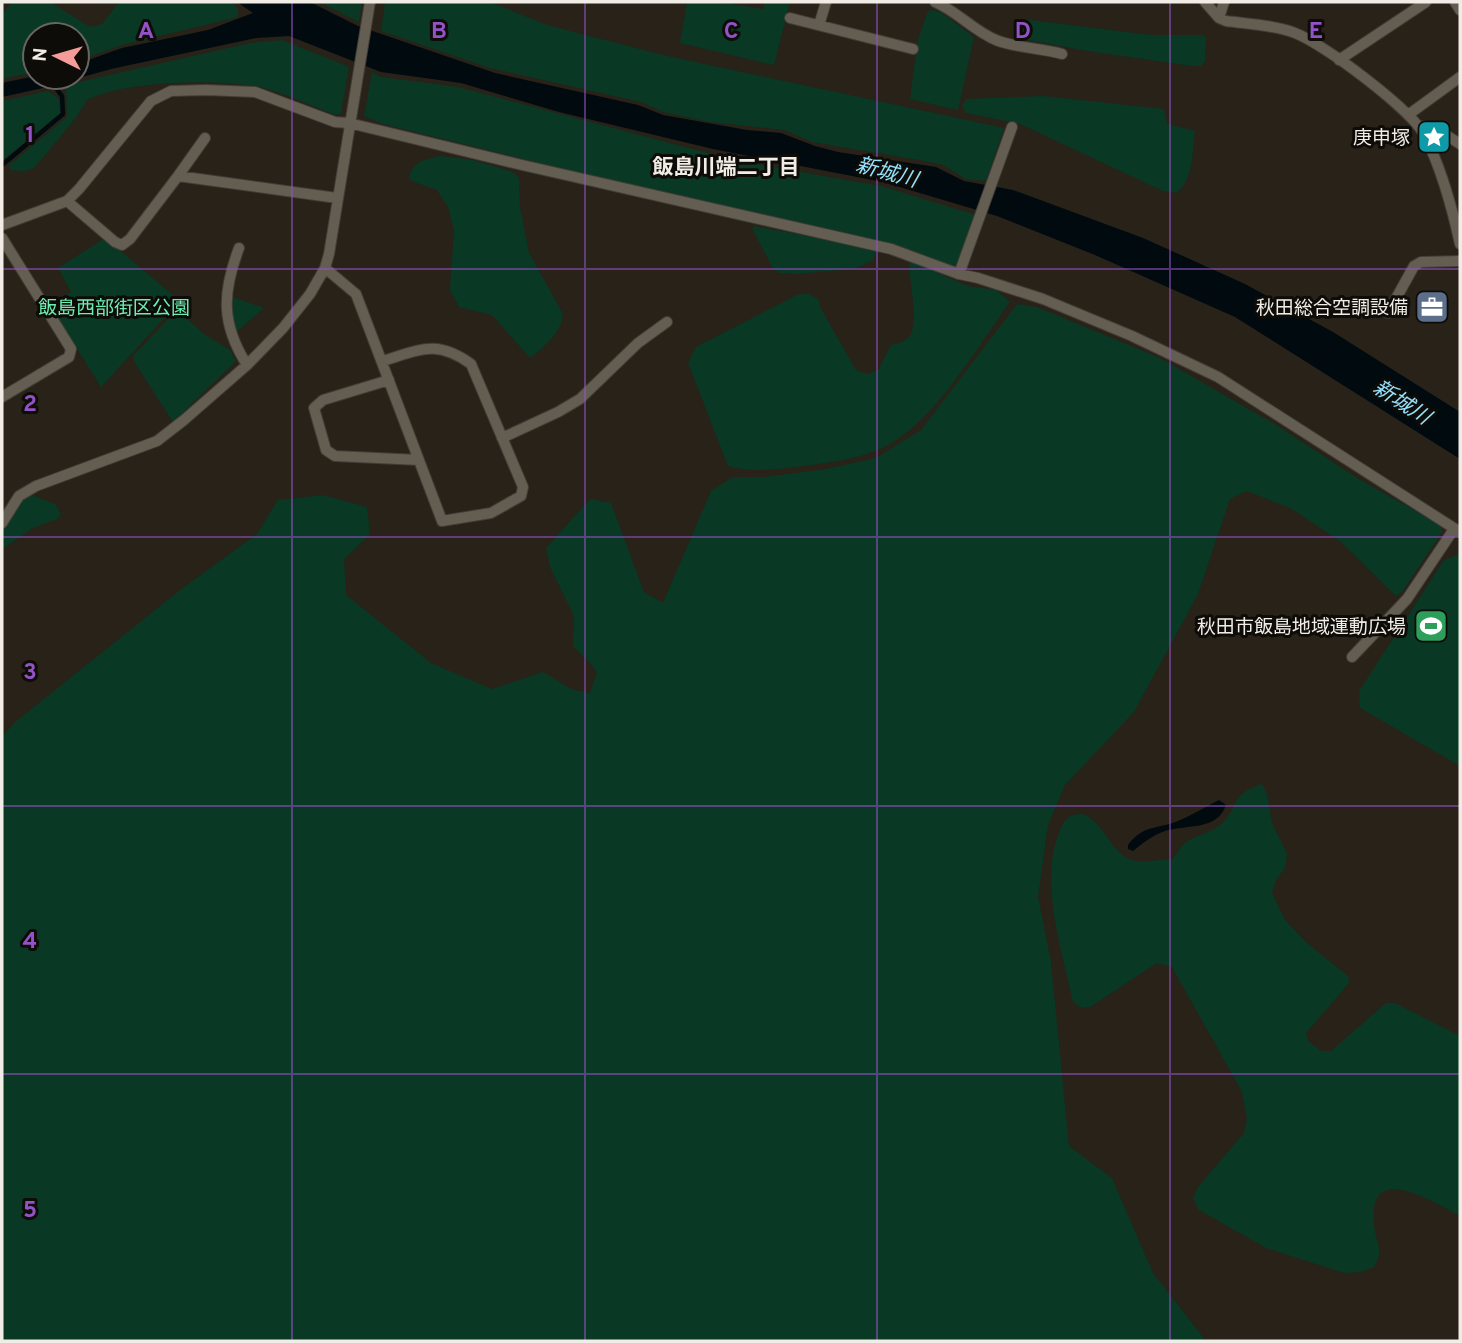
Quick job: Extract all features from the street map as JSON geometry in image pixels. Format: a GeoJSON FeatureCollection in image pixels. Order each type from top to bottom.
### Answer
{"type":"FeatureCollection","features":[{"type":"Feature","properties":{"kind":"street"},"geometry":{"type":"LineString","coordinates":[[2,523],[19,496],[36,486],[157,441],[247,365],[310,294],[325,268],[370,2]]}},
{"type":"Feature","properties":{"kind":"street"},"geometry":{"type":"LineString","coordinates":[[819,25],[826,2]]}},
{"type":"Feature","properties":{"kind":"street"},"geometry":{"type":"LineString","coordinates":[[935,2],[947,7],[999,42],[1062,54]]}},
{"type":"Feature","properties":{"kind":"street"},"geometry":{"type":"LineString","coordinates":[[1205,2],[1219,18],[1293,32],[1339,60],[1408,115],[1425,136],[1452,204],[1460,244]]}},
{"type":"Feature","properties":{"kind":"street"},"geometry":{"type":"LineString","coordinates":[[1219,18],[1224,2]]}},
{"type":"Feature","properties":{"kind":"street"},"geometry":{"type":"LineString","coordinates":[[1339,60],[1426,2]]}},
{"type":"Feature","properties":{"kind":"street"},"geometry":{"type":"LineString","coordinates":[[1455,2],[1460,10]]}},
{"type":"Feature","properties":{"kind":"street"},"geometry":{"type":"LineString","coordinates":[[790,18],[914,50]]}},
{"type":"Feature","properties":{"kind":"street"},"geometry":{"type":"LineString","coordinates":[[1408,115],[1460,77]]}},
{"type":"Feature","properties":{"kind":"street"},"geometry":{"type":"LineString","coordinates":[[2,225],[67,201],[151,101],[171,91],[255,92],[335,122],[349,123],[522,166],[891,249],[962,269],[978,278],[1043,299],[1132,336],[1218,376],[1457,531],[1407,598],[1352,657]]}},
{"type":"Feature","properties":{"kind":"street"},"geometry":{"type":"LineString","coordinates":[[1418,126],[1435,128],[1460,144]]}},
{"type":"Feature","properties":{"kind":"street"},"geometry":{"type":"LineString","coordinates":[[962,269],[1012,127]]}},
{"type":"Feature","properties":{"kind":"street"},"geometry":{"type":"LineString","coordinates":[[67,201],[122,245],[130,239],[205,138]]}},
{"type":"Feature","properties":{"kind":"street"},"geometry":{"type":"LineString","coordinates":[[178,176],[337,198]]}},
{"type":"Feature","properties":{"kind":"street"},"geometry":{"type":"LineString","coordinates":[[2,238],[71,349],[69,357],[3,393]]}},
{"type":"Feature","properties":{"kind":"street"},"geometry":{"type":"LineString","coordinates":[[239,248],[228,277],[226,297],[234,344],[247,365]]}},
{"type":"Feature","properties":{"kind":"street"},"geometry":{"type":"LineString","coordinates":[[1388,313],[1414,267],[1421,262],[1460,261]]}},
{"type":"Feature","properties":{"kind":"street"},"geometry":{"type":"LineString","coordinates":[[325,268],[356,294],[442,521],[491,513],[521,496],[523,487],[471,364],[453,352],[436,348],[383,361]]}},
{"type":"Feature","properties":{"kind":"street"},"geometry":{"type":"LineString","coordinates":[[502,438],[558,412],[580,398],[638,343],[667,322]]}},
{"type":"Feature","properties":{"kind":"street"},"geometry":{"type":"LineString","coordinates":[[389,380],[323,400],[314,408],[326,450],[335,456],[419,460]]}},
{"type":"Feature","properties":{"kind":"green space"},"geometry":{"type":"Polygon","coordinates":[[[12,2],[50,2],[80,21],[21,21],[21,75],[2,79],[2,14],[12,2]]]}},
{"type":"Feature","properties":{"kind":"green space"},"geometry":{"type":"Polygon","coordinates":[[[119,2],[231,2],[238,8],[238,17],[122,45],[91,56],[91,27],[102,24],[119,2]]]}},
{"type":"Feature","properties":{"kind":"green space"},"geometry":{"type":"Polygon","coordinates":[[[319,2],[362,2],[359,22],[319,2]]]}},
{"type":"Feature","properties":{"kind":"green space"},"geometry":{"type":"Polygon","coordinates":[[[385,2],[490,2],[547,25],[667,56],[1004,128],[986,181],[966,179],[943,165],[812,142],[785,130],[710,122],[663,112],[641,102],[490,68],[381,31],[385,2]]]}},
{"type":"Feature","properties":{"kind":"green space"},"geometry":{"type":"Polygon","coordinates":[[[687,2],[719,2],[763,9],[765,2],[790,2],[774,65],[680,43],[687,2]]]}},
{"type":"Feature","properties":{"kind":"green space"},"geometry":{"type":"Polygon","coordinates":[[[934,10],[974,37],[958,110],[910,99],[918,39],[928,11],[934,10]]]}},
{"type":"Feature","properties":{"kind":"green space"},"geometry":{"type":"Polygon","coordinates":[[[1023,19],[1151,35],[1204,35],[1205,61],[1201,66],[1192,66],[1022,39],[1023,19]]]}},
{"type":"Feature","properties":{"kind":"green space"},"geometry":{"type":"Polygon","coordinates":[[[282,40],[349,67],[341,113],[336,115],[278,93],[242,84],[196,82],[146,85],[87,100],[75,119],[34,168],[25,171],[10,170],[9,165],[67,117],[66,91],[91,91],[91,79],[250,43],[282,40]]]}},
{"type":"Feature","properties":{"kind":"green space"},"geometry":{"type":"Polygon","coordinates":[[[372,72],[381,77],[458,87],[738,161],[881,186],[976,215],[956,268],[890,243],[576,172],[383,124],[364,116],[372,72]]]}},
{"type":"Feature","properties":{"kind":"green space"},"geometry":{"type":"Polygon","coordinates":[[[48,91],[59,99],[60,114],[2,161],[2,101],[48,91]]]}},
{"type":"Feature","properties":{"kind":"green space"},"geometry":{"type":"Polygon","coordinates":[[[1043,96],[1164,109],[1167,124],[1195,131],[1186,181],[1176,193],[1163,191],[1020,124],[966,113],[962,105],[966,99],[1043,96]]]}},
{"type":"Feature","properties":{"kind":"green space"},"geometry":{"type":"Polygon","coordinates":[[[441,156],[473,160],[513,172],[519,178],[520,207],[529,253],[563,314],[556,334],[530,358],[492,315],[459,307],[450,290],[454,230],[448,207],[437,190],[409,178],[417,164],[441,156]]]}},
{"type":"Feature","properties":{"kind":"green space"},"geometry":{"type":"Polygon","coordinates":[[[754,226],[876,251],[873,260],[854,269],[780,273],[773,269],[752,228],[754,226]]]}},
{"type":"Feature","properties":{"kind":"green space","name":"飯島西部街区公園"},"geometry":{"type":"Polygon","coordinates":[[[105,238],[180,301],[101,387],[49,304],[71,292],[58,268],[105,238]]]}},
{"type":"Feature","properties":{"kind":"green space"},"geometry":{"type":"Polygon","coordinates":[[[909,263],[968,286],[996,290],[1010,302],[935,405],[899,438],[862,455],[832,462],[774,469],[755,470],[728,466],[688,363],[696,347],[797,295],[808,293],[819,300],[820,307],[856,370],[867,374],[878,370],[891,345],[905,340],[911,334],[914,315],[909,263]]]}},
{"type":"Feature","properties":{"kind":"green space"},"geometry":{"type":"Polygon","coordinates":[[[230,296],[264,308],[234,334],[230,296]]]}},
{"type":"Feature","properties":{"kind":"green space"},"geometry":{"type":"Polygon","coordinates":[[[1017,304],[1037,307],[1160,358],[1273,423],[1357,478],[1442,526],[1442,532],[1402,592],[1396,596],[1341,542],[1292,509],[1247,491],[1230,499],[1198,594],[1134,712],[1065,785],[1048,825],[1038,897],[1051,962],[1069,1146],[1112,1178],[1153,1273],[1206,1341],[2,1341],[2,737],[15,722],[180,590],[257,534],[278,500],[323,495],[367,507],[370,534],[344,559],[346,595],[431,663],[492,689],[543,672],[573,690],[590,693],[597,672],[573,647],[574,616],[550,567],[546,548],[590,499],[611,503],[644,592],[663,603],[711,491],[733,477],[765,477],[826,469],[876,458],[921,430],[1017,304]]]}},
{"type":"Feature","properties":{"kind":"green space"},"geometry":{"type":"Polygon","coordinates":[[[177,314],[230,350],[236,361],[173,422],[133,360],[134,355],[171,316],[177,314]]]}},
{"type":"Feature","properties":{"kind":"green space"},"geometry":{"type":"Polygon","coordinates":[[[34,496],[55,504],[61,514],[57,519],[33,528],[2,549],[2,528],[23,497],[34,496]]]}},
{"type":"Feature","properties":{"kind":"green space","name":"秋田市飯島地域運動広場"},"geometry":{"type":"Polygon","coordinates":[[[1460,554],[1460,766],[1360,708],[1359,691],[1444,560],[1460,554]]]}},
{"type":"Feature","properties":{"kind":"green space"},"geometry":{"type":"Polygon","coordinates":[[[1262,784],[1267,794],[1272,823],[1287,854],[1285,868],[1276,880],[1272,893],[1285,920],[1308,944],[1348,976],[1349,983],[1306,1033],[1308,1041],[1321,1051],[1331,1051],[1386,1003],[1395,1003],[1460,1036],[1460,1216],[1415,1194],[1388,1190],[1379,1196],[1374,1209],[1378,1257],[1374,1267],[1360,1272],[1344,1273],[1266,1248],[1199,1210],[1193,1198],[1198,1187],[1244,1133],[1247,1119],[1242,1092],[1172,967],[1157,963],[1090,1007],[1082,1008],[1073,1002],[1058,936],[1051,889],[1052,866],[1055,844],[1063,824],[1069,817],[1075,814],[1085,815],[1127,858],[1135,861],[1173,859],[1186,842],[1221,824],[1244,792],[1262,784]]]}},
{"type":"Feature","properties":{"kind":"water","name":"新城川"},"geometry":{"type":"Polygon","coordinates":[[[237,2],[310,2],[358,26],[495,73],[638,105],[663,115],[747,130],[781,133],[838,152],[936,167],[964,181],[1013,190],[1143,238],[1245,284],[1333,332],[1460,412],[1460,459],[1235,317],[1095,255],[997,216],[883,182],[713,149],[559,112],[461,83],[381,72],[289,36],[256,38],[91,75],[91,59],[122,48],[208,30],[253,13],[237,2]]]}},
{"type":"Feature","properties":{"kind":"water"},"geometry":{"type":"Polygon","coordinates":[[[21,79],[21,91],[29,91],[2,97],[2,83],[21,79]]]}},
{"type":"Feature","properties":{"kind":"water"},"geometry":{"type":"Polygon","coordinates":[[[1219,800],[1226,805],[1222,813],[1209,823],[1165,831],[1151,837],[1133,851],[1128,849],[1128,845],[1139,834],[1178,821],[1219,800]]]}},
{"type":"Feature","properties":{"kind":"waterway"},"geometry":{"type":"LineString","coordinates":[[2,165],[63,114],[62,96],[58,91]]}},
{"type":"Feature","properties":{"kind":"place","name":"庚申塚"},"geometry":{"type":"Point","coordinates":[1434,137]}},
{"type":"Feature","properties":{"kind":"place","name":"秋田総合空調設備"},"geometry":{"type":"Point","coordinates":[1432,307]}},
{"type":"Feature","properties":{"kind":"place","name":"秋田市飯島地域運動広場"},"geometry":{"type":"Point","coordinates":[1431,626]}},
{"type":"Feature","properties":{"kind":"district","name":"飯島川端二丁目"},"geometry":{"type":"Point","coordinates":[726,167]}}]}
